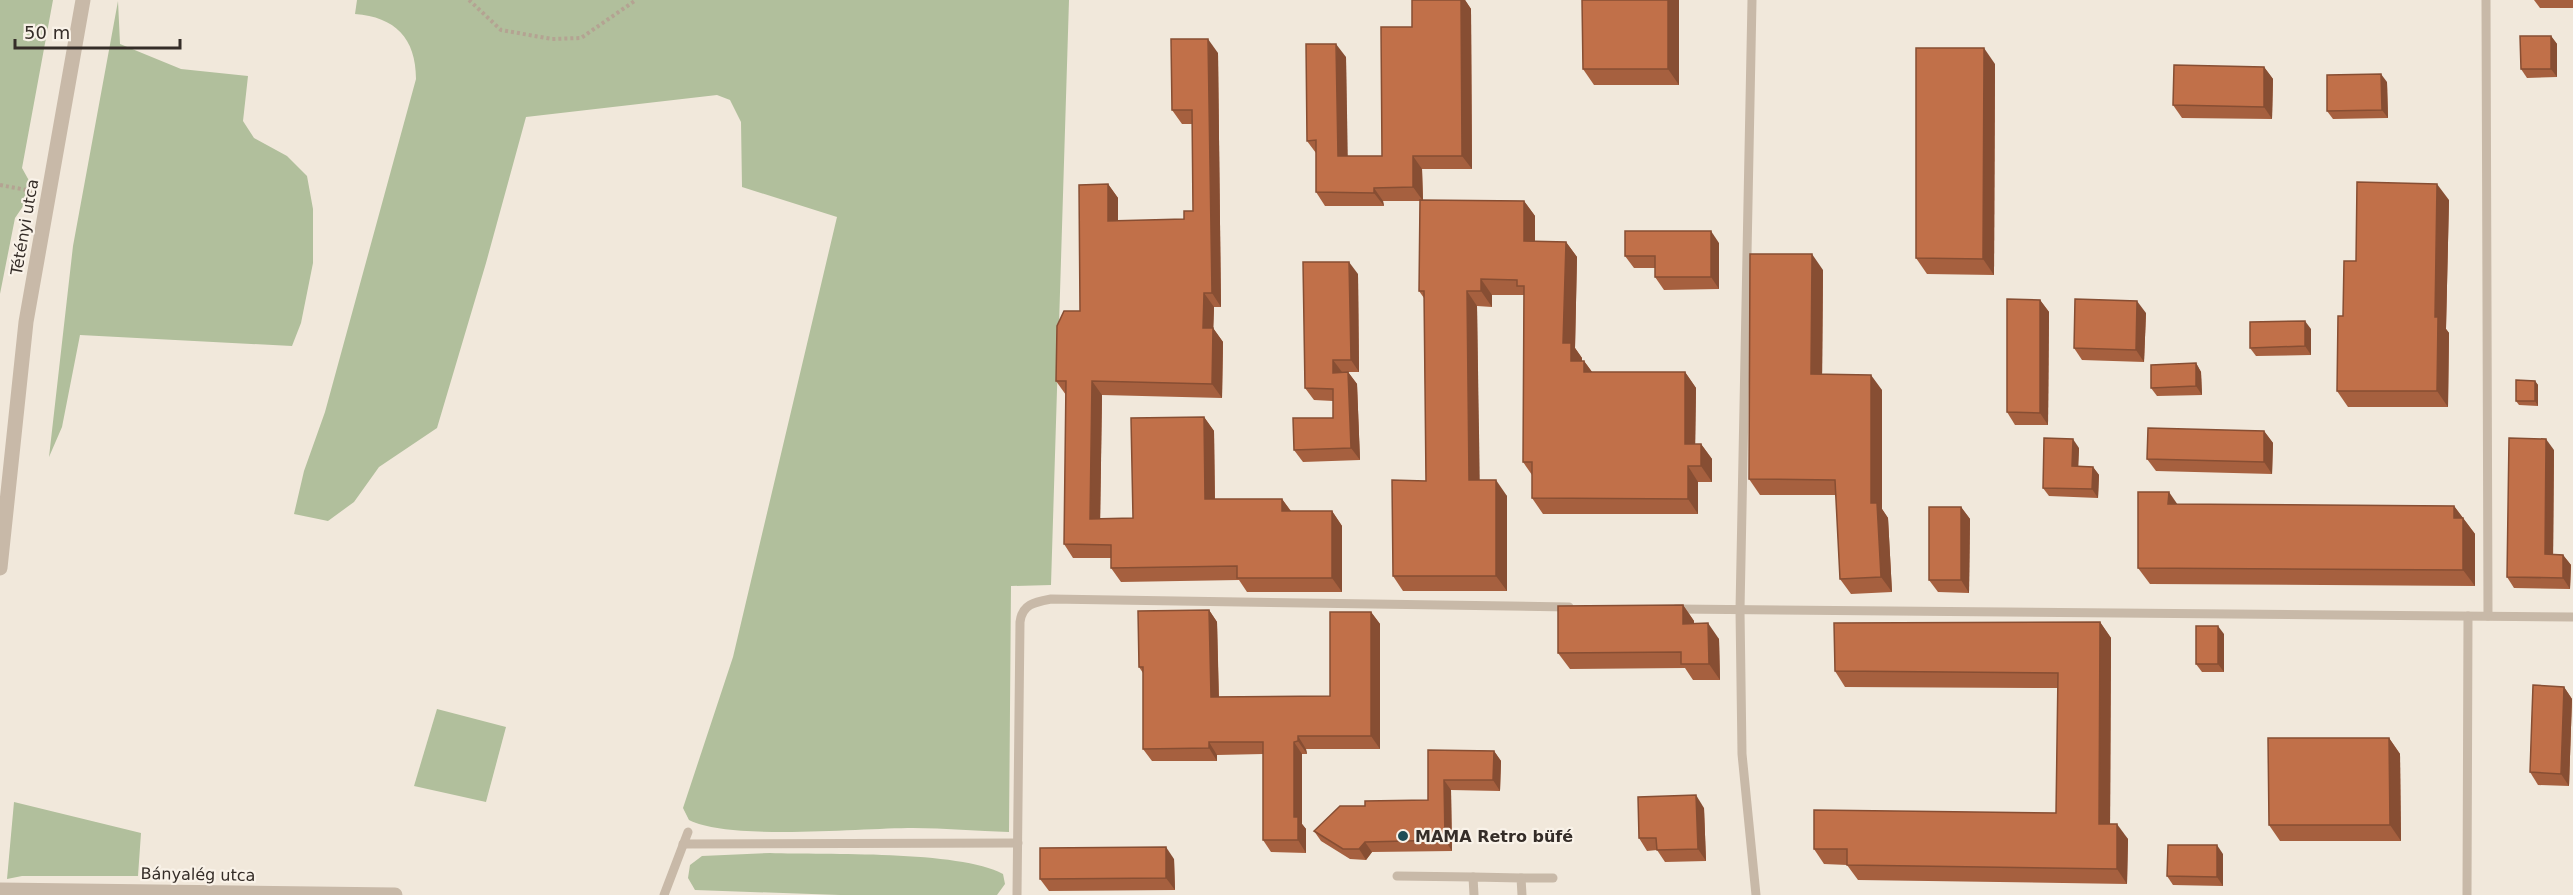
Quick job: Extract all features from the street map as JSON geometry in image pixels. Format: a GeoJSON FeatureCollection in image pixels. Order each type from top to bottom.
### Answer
{"type":"FeatureCollection","features":[{"type":"Feature","properties":{"kind":"street","name":"Tétényi utca"},"geometry":{"type":"LineString","coordinates":[[0,567],[26,322],[83,0]]}},
{"type":"Feature","properties":{"kind":"street","name":"Bányalég utca"},"geometry":{"type":"LineString","coordinates":[[0,890],[395,895]]}},
{"type":"Feature","properties":{"kind":"lane"},"geometry":{"type":"LineString","coordinates":[[1752,0],[1740,610],[1742,754],[1756,895]]}},
{"type":"Feature","properties":{"kind":"lane"},"geometry":{"type":"LineString","coordinates":[[2486,0],[2488,616]]}},
{"type":"Feature","properties":{"kind":"lane"},"geometry":{"type":"LineString","coordinates":[[1017,895],[1020,622],[1024,608],[1034,602],[1051,599],[1585,608]]}},
{"type":"Feature","properties":{"kind":"lane"},"geometry":{"type":"LineString","coordinates":[[1668,609],[2573,617]]}},
{"type":"Feature","properties":{"kind":"lane"},"geometry":{"type":"LineString","coordinates":[[2467,895],[2468,616]]}},
{"type":"Feature","properties":{"kind":"lane"},"geometry":{"type":"LineString","coordinates":[[664,895],[688,832]]}},
{"type":"Feature","properties":{"kind":"lane"},"geometry":{"type":"LineString","coordinates":[[683,844],[1018,843]]}},
{"type":"Feature","properties":{"kind":"lane"},"geometry":{"type":"LineString","coordinates":[[1397,876],[1553,878]]}},
{"type":"Feature","properties":{"kind":"lane"},"geometry":{"type":"LineString","coordinates":[[1473,877],[1474,895]]}},
{"type":"Feature","properties":{"kind":"lane"},"geometry":{"type":"LineString","coordinates":[[1521,878],[1522,895]]}},
{"type":"Feature","properties":{"kind":"path"},"geometry":{"type":"LineString","coordinates":[[469,0],[501,30],[552,39],[581,38],[636,0]]}},
{"type":"Feature","properties":{"kind":"path"},"geometry":{"type":"LineString","coordinates":[[0,184],[48,194]]}},
{"type":"Feature","properties":{"kind":"green space"},"geometry":{"type":"Polygon","coordinates":[[[0,0],[53,0],[22,168],[32,186],[30,196],[15,218],[0,294],[0,0]]]}},
{"type":"Feature","properties":{"kind":"green space"},"geometry":{"type":"Polygon","coordinates":[[[357,0],[1069,0],[1051,585],[1011,586],[1009,832],[937,828],[797,832],[734,830],[689,820],[683,808],[733,657],[837,217],[742,187],[741,122],[730,100],[717,95],[526,117],[437,428],[379,467],[354,502],[328,521],[294,514],[304,471],[325,412],[416,79],[412,52],[407,41],[392,25],[369,16],[355,14],[357,0]]]}},
{"type":"Feature","properties":{"kind":"green space"},"geometry":{"type":"Polygon","coordinates":[[[118,1],[120,44],[181,69],[248,76],[243,121],[254,138],[287,156],[307,176],[313,209],[313,263],[301,323],[292,346],[80,335],[62,427],[49,457],[73,246],[118,1]]]}},
{"type":"Feature","properties":{"kind":"green space"},"geometry":{"type":"Polygon","coordinates":[[[437,709],[506,727],[486,802],[414,786],[437,709]]]}},
{"type":"Feature","properties":{"kind":"green space"},"geometry":{"type":"Polygon","coordinates":[[[14,802],[141,833],[138,876],[22,876],[7,879],[14,802]]]}},
{"type":"Feature","properties":{"kind":"green space"},"geometry":{"type":"Polygon","coordinates":[[[770,853],[891,855],[956,861],[983,866],[1003,874],[1005,884],[997,895],[840,895],[695,890],[688,878],[690,865],[702,856],[770,853]]]}},
{"type":"Feature","properties":{"kind":"building"},"geometry":{"type":"Polygon","coordinates":[[[1412,0],[1461,0],[1462,156],[1413,156],[1413,187],[1374,188],[1374,193],[1316,192],[1316,140],[1307,141],[1306,44],[1336,44],[1338,156],[1382,156],[1381,27],[1412,27],[1412,0]]]}},
{"type":"Feature","properties":{"kind":"building"},"geometry":{"type":"Polygon","coordinates":[[[1582,0],[1668,0],[1668,69],[1583,69],[1582,0]]]}},
{"type":"Feature","properties":{"kind":"building"},"geometry":{"type":"Polygon","coordinates":[[[2520,36],[2551,36],[2551,69],[2521,69],[2520,36]]]}},
{"type":"Feature","properties":{"kind":"building"},"geometry":{"type":"Polygon","coordinates":[[[1171,39],[1208,39],[1212,293],[1204,293],[1203,328],[1213,328],[1212,384],[1092,381],[1090,519],[1133,518],[1131,418],[1204,417],[1205,499],[1282,499],[1282,511],[1332,511],[1332,578],[1237,578],[1237,566],[1111,568],[1111,545],[1064,544],[1066,381],[1056,381],[1057,326],[1064,311],[1080,311],[1079,185],[1108,184],[1108,221],[1184,219],[1184,211],[1193,211],[1192,110],[1172,110],[1171,39]]]}},
{"type":"Feature","properties":{"kind":"building"},"geometry":{"type":"Polygon","coordinates":[[[1916,48],[1984,48],[1983,259],[1916,258],[1916,48]]]}},
{"type":"Feature","properties":{"kind":"building"},"geometry":{"type":"Polygon","coordinates":[[[2174,65],[2264,67],[2264,107],[2173,105],[2174,65]]]}},
{"type":"Feature","properties":{"kind":"building"},"geometry":{"type":"Polygon","coordinates":[[[2381,74],[2382,110],[2327,111],[2327,75],[2381,74]]]}},
{"type":"Feature","properties":{"kind":"building"},"geometry":{"type":"Polygon","coordinates":[[[2357,182],[2437,184],[2435,317],[2438,317],[2437,391],[2337,391],[2338,316],[2343,316],[2344,261],[2356,261],[2357,182]]]}},
{"type":"Feature","properties":{"kind":"building"},"geometry":{"type":"Polygon","coordinates":[[[1420,200],[1524,201],[1524,241],[1566,242],[1563,343],[1571,343],[1571,361],[1584,361],[1584,372],[1685,372],[1685,444],[1701,444],[1701,466],[1688,466],[1688,499],[1532,498],[1532,462],[1523,462],[1524,286],[1517,286],[1517,280],[1481,279],[1481,291],[1467,291],[1469,480],[1496,480],[1496,576],[1393,576],[1392,480],[1426,481],[1424,291],[1419,291],[1420,200]]]}},
{"type":"Feature","properties":{"kind":"building"},"geometry":{"type":"Polygon","coordinates":[[[1625,231],[1711,231],[1711,277],[1655,277],[1655,256],[1625,256],[1625,231]]]}},
{"type":"Feature","properties":{"kind":"building"},"geometry":{"type":"Polygon","coordinates":[[[1750,254],[1812,254],[1811,374],[1871,375],[1871,503],[1877,503],[1881,577],[1840,579],[1835,480],[1749,479],[1750,254]]]}},
{"type":"Feature","properties":{"kind":"building"},"geometry":{"type":"Polygon","coordinates":[[[1303,262],[1349,262],[1351,360],[1333,360],[1333,373],[1348,372],[1351,448],[1294,450],[1293,418],[1333,418],[1333,389],[1305,388],[1303,262]]]}},
{"type":"Feature","properties":{"kind":"building"},"geometry":{"type":"Polygon","coordinates":[[[2007,299],[2040,300],[2040,413],[2007,412],[2007,299]]]}},
{"type":"Feature","properties":{"kind":"building"},"geometry":{"type":"Polygon","coordinates":[[[2075,299],[2137,301],[2136,350],[2074,348],[2075,299]]]}},
{"type":"Feature","properties":{"kind":"building"},"geometry":{"type":"Polygon","coordinates":[[[2305,321],[2305,346],[2250,348],[2250,322],[2305,321]]]}},
{"type":"Feature","properties":{"kind":"building"},"geometry":{"type":"Polygon","coordinates":[[[2196,363],[2196,386],[2151,388],[2151,365],[2196,363]]]}},
{"type":"Feature","properties":{"kind":"building"},"geometry":{"type":"Polygon","coordinates":[[[2516,380],[2535,381],[2535,401],[2516,401],[2516,380]]]}},
{"type":"Feature","properties":{"kind":"building"},"geometry":{"type":"Polygon","coordinates":[[[2148,428],[2264,431],[2264,462],[2147,459],[2148,428]]]}},
{"type":"Feature","properties":{"kind":"building"},"geometry":{"type":"Polygon","coordinates":[[[2044,438],[2073,439],[2072,466],[2093,467],[2092,489],[2043,488],[2044,438]]]}},
{"type":"Feature","properties":{"kind":"building"},"geometry":{"type":"Polygon","coordinates":[[[2509,438],[2546,439],[2545,554],[2563,555],[2563,578],[2507,577],[2509,438]]]}},
{"type":"Feature","properties":{"kind":"building"},"geometry":{"type":"Polygon","coordinates":[[[2138,492],[2169,492],[2168,504],[2454,506],[2454,518],[2463,518],[2463,570],[2138,568],[2138,492]]]}},
{"type":"Feature","properties":{"kind":"building"},"geometry":{"type":"Polygon","coordinates":[[[1929,507],[1961,507],[1961,580],[1929,580],[1929,507]]]}},
{"type":"Feature","properties":{"kind":"building"},"geometry":{"type":"Polygon","coordinates":[[[1683,605],[1683,624],[1708,623],[1709,664],[1681,664],[1681,652],[1558,653],[1558,606],[1683,605]]]}},
{"type":"Feature","properties":{"kind":"building"},"geometry":{"type":"Polygon","coordinates":[[[1209,610],[1211,697],[1330,696],[1330,612],[1371,612],[1371,736],[1298,736],[1298,741],[1294,742],[1294,817],[1298,817],[1298,840],[1263,840],[1263,742],[1209,742],[1209,748],[1143,749],[1143,667],[1139,667],[1138,611],[1209,610]]]}},
{"type":"Feature","properties":{"kind":"building"},"geometry":{"type":"Polygon","coordinates":[[[2100,622],[2099,824],[2117,824],[2117,869],[1847,865],[1847,849],[1814,849],[1814,810],[2056,813],[2058,673],[1835,671],[1834,623],[2100,622]]]}},
{"type":"Feature","properties":{"kind":"building"},"geometry":{"type":"Polygon","coordinates":[[[2196,626],[2218,626],[2218,664],[2196,664],[2196,626]]]}},
{"type":"Feature","properties":{"kind":"building"},"geometry":{"type":"Polygon","coordinates":[[[2533,685],[2564,687],[2561,774],[2530,772],[2533,685]]]}},
{"type":"Feature","properties":{"kind":"building"},"geometry":{"type":"Polygon","coordinates":[[[2268,738],[2389,738],[2390,825],[2269,825],[2268,738]]]}},
{"type":"Feature","properties":{"kind":"building"},"geometry":{"type":"Polygon","coordinates":[[[1428,750],[1494,751],[1493,780],[1444,780],[1445,840],[1365,842],[1359,849],[1343,849],[1314,831],[1340,806],[1365,806],[1365,801],[1428,800],[1428,750]]]}},
{"type":"Feature","properties":{"kind":"building"},"geometry":{"type":"Polygon","coordinates":[[[1696,795],[1698,849],[1657,850],[1656,838],[1639,838],[1638,797],[1696,795]]]}},
{"type":"Feature","properties":{"kind":"building"},"geometry":{"type":"Polygon","coordinates":[[[2168,845],[2217,845],[2217,877],[2167,876],[2168,845]]]}},
{"type":"Feature","properties":{"kind":"building"},"geometry":{"type":"Polygon","coordinates":[[[1166,847],[1166,878],[1040,879],[1040,848],[1166,847]]]}},
{"type":"Feature","properties":{"kind":"place","name":"MAMA Retro büfé"},"geometry":{"type":"Point","coordinates":[1403,836]}}]}
